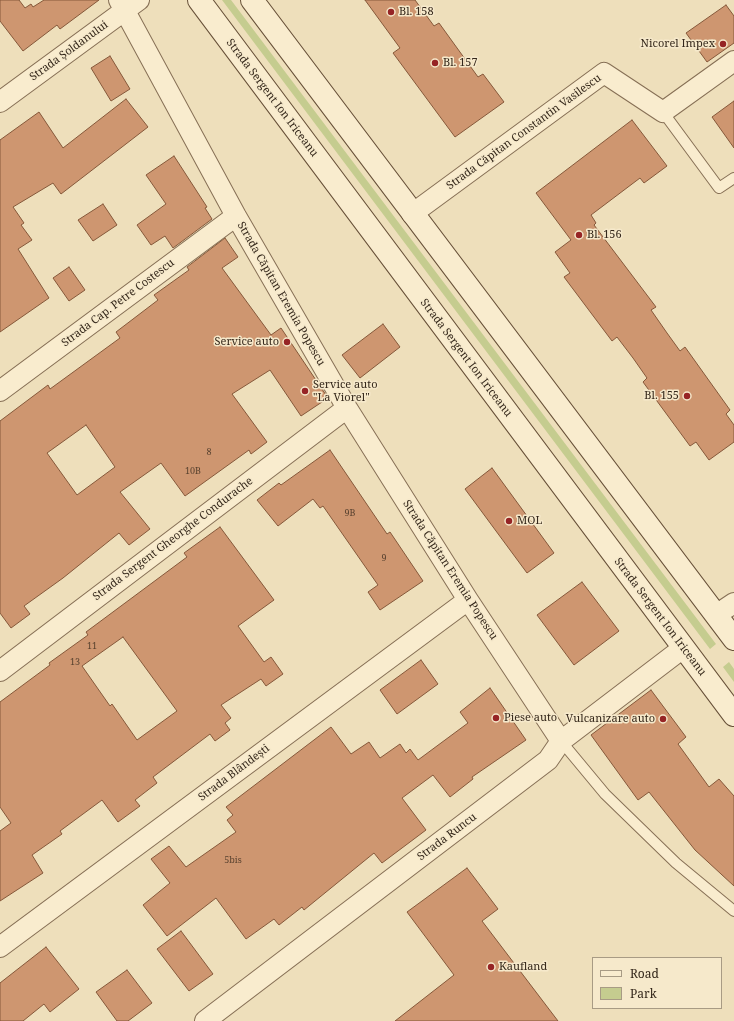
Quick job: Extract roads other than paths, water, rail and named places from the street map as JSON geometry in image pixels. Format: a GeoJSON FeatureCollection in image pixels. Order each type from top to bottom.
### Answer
{"type":"FeatureCollection","features":[{"type":"Feature","properties":{"kind":"main road","name":"Strada Sergent Ion Iriceanu"},"geometry":{"type":"LineString","coordinates":[[199,0],[734,715]]}},
{"type":"Feature","properties":{"kind":"main road"},"geometry":{"type":"LineString","coordinates":[[252,0],[734,639]]}},
{"type":"Feature","properties":{"kind":"street","name":"Strada Șoldanului"},"geometry":{"type":"LineString","coordinates":[[0,102],[127,4]]}},
{"type":"Feature","properties":{"kind":"street","name":"Strada Căpitan Eremia Popescu"},"geometry":{"type":"LineString","coordinates":[[127,4],[236,216],[347,408],[468,600],[561,741]]}},
{"type":"Feature","properties":{"kind":"street"},"geometry":{"type":"LineString","coordinates":[[663,112],[734,61]]}},
{"type":"Feature","properties":{"kind":"street","name":"Strada Căpitan Constantin Vasilescu"},"geometry":{"type":"LineString","coordinates":[[412,214],[604,73],[663,112]]}},
{"type":"Feature","properties":{"kind":"street","name":"Strada Cap. Petre Costescu"},"geometry":{"type":"LineString","coordinates":[[0,390],[236,216]]}},
{"type":"Feature","properties":{"kind":"street","name":"Strada Sergent Gheorghe Condurache"},"geometry":{"type":"LineString","coordinates":[[0,671],[347,408]]}},
{"type":"Feature","properties":{"kind":"street","name":"Strada Blândești"},"geometry":{"type":"LineString","coordinates":[[0,947],[468,600]]}},
{"type":"Feature","properties":{"kind":"street"},"geometry":{"type":"LineString","coordinates":[[716,615],[734,603]]}},
{"type":"Feature","properties":{"kind":"street","name":"Strada Runcu"},"geometry":{"type":"LineString","coordinates":[[205,1021],[548,760],[561,741],[683,648]]}},
{"type":"Feature","properties":{"kind":"lane"},"geometry":{"type":"LineString","coordinates":[[663,112],[719,188],[734,178]]}},
{"type":"Feature","properties":{"kind":"lane"},"geometry":{"type":"LineString","coordinates":[[561,741],[605,794],[676,862],[734,911]]}},
{"type":"Feature","properties":{"kind":"place","name":"Bl. 158"},"geometry":{"type":"Point","coordinates":[391,12]}},
{"type":"Feature","properties":{"kind":"place","name":"Nicorel Impex"},"geometry":{"type":"Point","coordinates":[723,44]}},
{"type":"Feature","properties":{"kind":"place","name":"Bl. 157"},"geometry":{"type":"Point","coordinates":[435,63]}},
{"type":"Feature","properties":{"kind":"place","name":"Bl. 156"},"geometry":{"type":"Point","coordinates":[579,235]}},
{"type":"Feature","properties":{"kind":"place","name":"Service auto"},"geometry":{"type":"Point","coordinates":[287,342]}},
{"type":"Feature","properties":{"kind":"place","name":"Service auto \"La Viorel\""},"geometry":{"type":"Point","coordinates":[305,391]}},
{"type":"Feature","properties":{"kind":"place","name":"Bl. 155"},"geometry":{"type":"Point","coordinates":[687,396]}},
{"type":"Feature","properties":{"kind":"place","name":"MOL"},"geometry":{"type":"Point","coordinates":[509,521]}},
{"type":"Feature","properties":{"kind":"place","name":"Piese auto"},"geometry":{"type":"Point","coordinates":[496,718]}},
{"type":"Feature","properties":{"kind":"place","name":"Vulcanizare auto"},"geometry":{"type":"Point","coordinates":[663,719]}},
{"type":"Feature","properties":{"kind":"place","name":"Kaufland"},"geometry":{"type":"Point","coordinates":[491,967]}}]}
